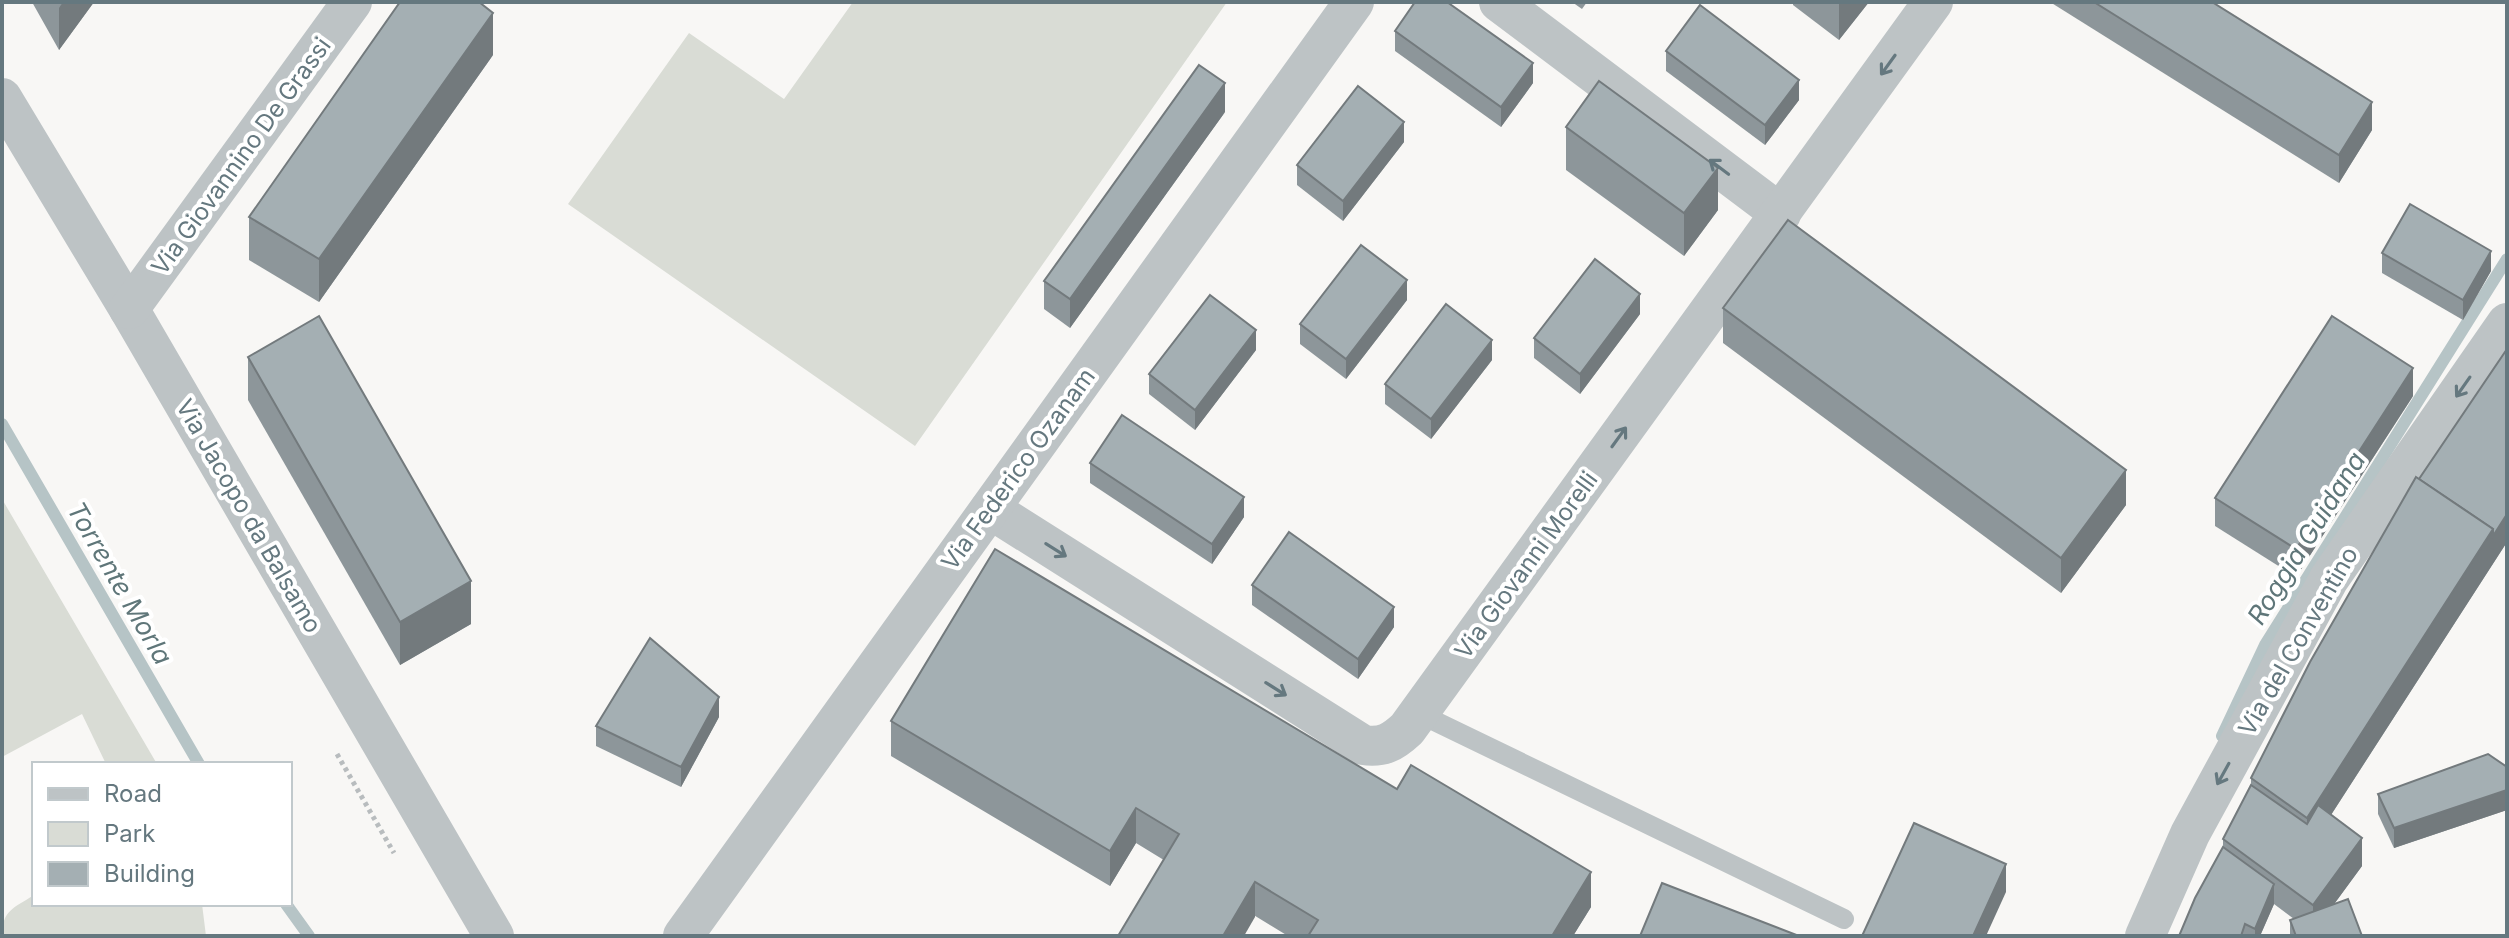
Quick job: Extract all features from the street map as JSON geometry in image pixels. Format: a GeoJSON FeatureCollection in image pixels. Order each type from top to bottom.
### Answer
{"type":"FeatureCollection","features":[{"type":"Feature","properties":{"kind":"street","name":"Via Giovannino De Grassi"},"geometry":{"type":"LineString","coordinates":[[129,309],[352,2]]}},
{"type":"Feature","properties":{"kind":"street","name":"Via Federico Ozanam"},"geometry":{"type":"LineString","coordinates":[[683,936],[1354,2]]}},
{"type":"Feature","properties":{"kind":"street"},"geometry":{"type":"LineString","coordinates":[[1499,2],[1781,214]]}},
{"type":"Feature","properties":{"kind":"street","name":"Via Giovanni Morelli"},"geometry":{"type":"LineString","coordinates":[[990,509],[1363,745],[1377,747],[1395,740],[1407,729],[1933,2]]}},
{"type":"Feature","properties":{"kind":"street","name":"Via Jacopo da Balsamo"},"geometry":{"type":"LineString","coordinates":[[2,98],[129,309],[494,936]]}},
{"type":"Feature","properties":{"kind":"street","name":"Via del Conventino"},"geometry":{"type":"LineString","coordinates":[[2145,936],[2190,834],[2329,579],[2507,323]]}},
{"type":"Feature","properties":{"kind":"lane"},"geometry":{"type":"LineString","coordinates":[[1418,713],[1844,919]]}},
{"type":"Feature","properties":{"kind":"green space"},"geometry":{"type":"Polygon","coordinates":[[[853,2],[1227,2],[915,446],[568,204],[689,33],[784,99],[853,2]]]}},
{"type":"Feature","properties":{"kind":"green space"},"geometry":{"type":"Polygon","coordinates":[[[2,499],[156,762],[105,762],[82,714],[2,757],[2,499]]]}},
{"type":"Feature","properties":{"kind":"green space"},"geometry":{"type":"Polygon","coordinates":[[[32,896],[32,906],[202,906],[206,936],[2,936],[4,920],[15,907],[32,896]]]}},
{"type":"Feature","properties":{"kind":"building"},"geometry":{"type":"Polygon","coordinates":[[[400,2],[479,2],[493,13],[319,259],[249,217],[400,2]]]}},
{"type":"Feature","properties":{"kind":"building"},"geometry":{"type":"Polygon","coordinates":[[[1415,2],[1447,2],[1533,63],[1501,107],[1395,31],[1415,2]]]}},
{"type":"Feature","properties":{"kind":"building"},"geometry":{"type":"Polygon","coordinates":[[[2094,2],[2212,2],[2372,102],[2339,155],[2094,2]]]}},
{"type":"Feature","properties":{"kind":"building"},"geometry":{"type":"Polygon","coordinates":[[[1700,5],[1799,80],[1765,125],[1666,51],[1700,5]]]}},
{"type":"Feature","properties":{"kind":"building"},"geometry":{"type":"Polygon","coordinates":[[[1199,65],[1225,83],[1070,299],[1044,281],[1199,65]]]}},
{"type":"Feature","properties":{"kind":"building"},"geometry":{"type":"Polygon","coordinates":[[[1599,81],[1718,168],[1684,213],[1566,127],[1599,81]]]}},
{"type":"Feature","properties":{"kind":"building"},"geometry":{"type":"Polygon","coordinates":[[[1358,86],[1404,122],[1343,201],[1297,165],[1358,86]]]}},
{"type":"Feature","properties":{"kind":"building"},"geometry":{"type":"Polygon","coordinates":[[[2410,204],[2491,251],[2463,300],[2382,253],[2410,204]]]}},
{"type":"Feature","properties":{"kind":"building"},"geometry":{"type":"Polygon","coordinates":[[[1788,220],[2126,470],[2061,558],[1723,308],[1788,220]]]}},
{"type":"Feature","properties":{"kind":"building"},"geometry":{"type":"Polygon","coordinates":[[[1361,245],[1407,280],[1346,359],[1300,324],[1361,245]]]}},
{"type":"Feature","properties":{"kind":"building"},"geometry":{"type":"Polygon","coordinates":[[[1595,259],[1640,294],[1580,374],[1534,338],[1595,259]]]}},
{"type":"Feature","properties":{"kind":"building"},"geometry":{"type":"Polygon","coordinates":[[[1210,295],[1256,330],[1195,410],[1149,374],[1210,295]]]}},
{"type":"Feature","properties":{"kind":"building"},"geometry":{"type":"Polygon","coordinates":[[[1446,304],[1492,340],[1431,419],[1385,384],[1446,304]]]}},
{"type":"Feature","properties":{"kind":"building"},"geometry":{"type":"Polygon","coordinates":[[[319,316],[471,581],[400,622],[248,357],[319,316]]]}},
{"type":"Feature","properties":{"kind":"building"},"geometry":{"type":"Polygon","coordinates":[[[2332,316],[2413,368],[2296,549],[2215,498],[2332,316]]]}},
{"type":"Feature","properties":{"kind":"building"},"geometry":{"type":"Polygon","coordinates":[[[2507,349],[2507,514],[2493,536],[2493,529],[2419,479],[2507,349]]]}},
{"type":"Feature","properties":{"kind":"building"},"geometry":{"type":"Polygon","coordinates":[[[1122,415],[1244,497],[1212,544],[1090,463],[1122,415]]]}},
{"type":"Feature","properties":{"kind":"building"},"geometry":{"type":"Polygon","coordinates":[[[2416,477],[2493,529],[2307,818],[2251,778],[2310,662],[2416,477]]]}},
{"type":"Feature","properties":{"kind":"building"},"geometry":{"type":"Polygon","coordinates":[[[1289,532],[1394,607],[1358,659],[1252,585],[1289,532]]]}},
{"type":"Feature","properties":{"kind":"building"},"geometry":{"type":"Polygon","coordinates":[[[995,549],[1397,789],[1411,765],[1591,872],[1552,936],[1308,936],[1318,920],[1255,882],[1223,936],[1118,936],[1179,834],[1136,808],[1110,851],[891,721],[995,549]]]}},
{"type":"Feature","properties":{"kind":"building"},"geometry":{"type":"Polygon","coordinates":[[[650,638],[719,697],[681,767],[596,726],[650,638]]]}},
{"type":"Feature","properties":{"kind":"building"},"geometry":{"type":"Polygon","coordinates":[[[2488,754],[2507,767],[2507,790],[2394,828],[2378,794],[2488,754]]]}},
{"type":"Feature","properties":{"kind":"building"},"geometry":{"type":"Polygon","coordinates":[[[2251,785],[2307,824],[2318,805],[2362,838],[2313,905],[2223,839],[2251,785]]]}},
{"type":"Feature","properties":{"kind":"building"},"geometry":{"type":"Polygon","coordinates":[[[1914,823],[2006,864],[1973,936],[1862,936],[1914,823]]]}},
{"type":"Feature","properties":{"kind":"building"},"geometry":{"type":"Polygon","coordinates":[[[2223,847],[2274,884],[2255,929],[2245,924],[2241,936],[2179,936],[2195,898],[2223,847]]]}},
{"type":"Feature","properties":{"kind":"building"},"geometry":{"type":"Polygon","coordinates":[[[1662,883],[1799,936],[1640,936],[1662,883]]]}},
{"type":"Feature","properties":{"kind":"building"},"geometry":{"type":"Polygon","coordinates":[[[2348,899],[2362,936],[2296,936],[2290,920],[2348,899]]]}},
{"type":"Feature","properties":{"kind":"waterway","name":"Roggia Guidana"},"geometry":{"type":"LineString","coordinates":[[2222,736],[2265,645],[2507,259]]}},
{"type":"Feature","properties":{"kind":"waterway","name":"Torrente Morla"},"geometry":{"type":"LineString","coordinates":[[2,424],[198,762]]}},
{"type":"Feature","properties":{"kind":"waterway","name":"Torrente Morla"},"geometry":{"type":"LineString","coordinates":[[287,906],[309,936]]}}]}
